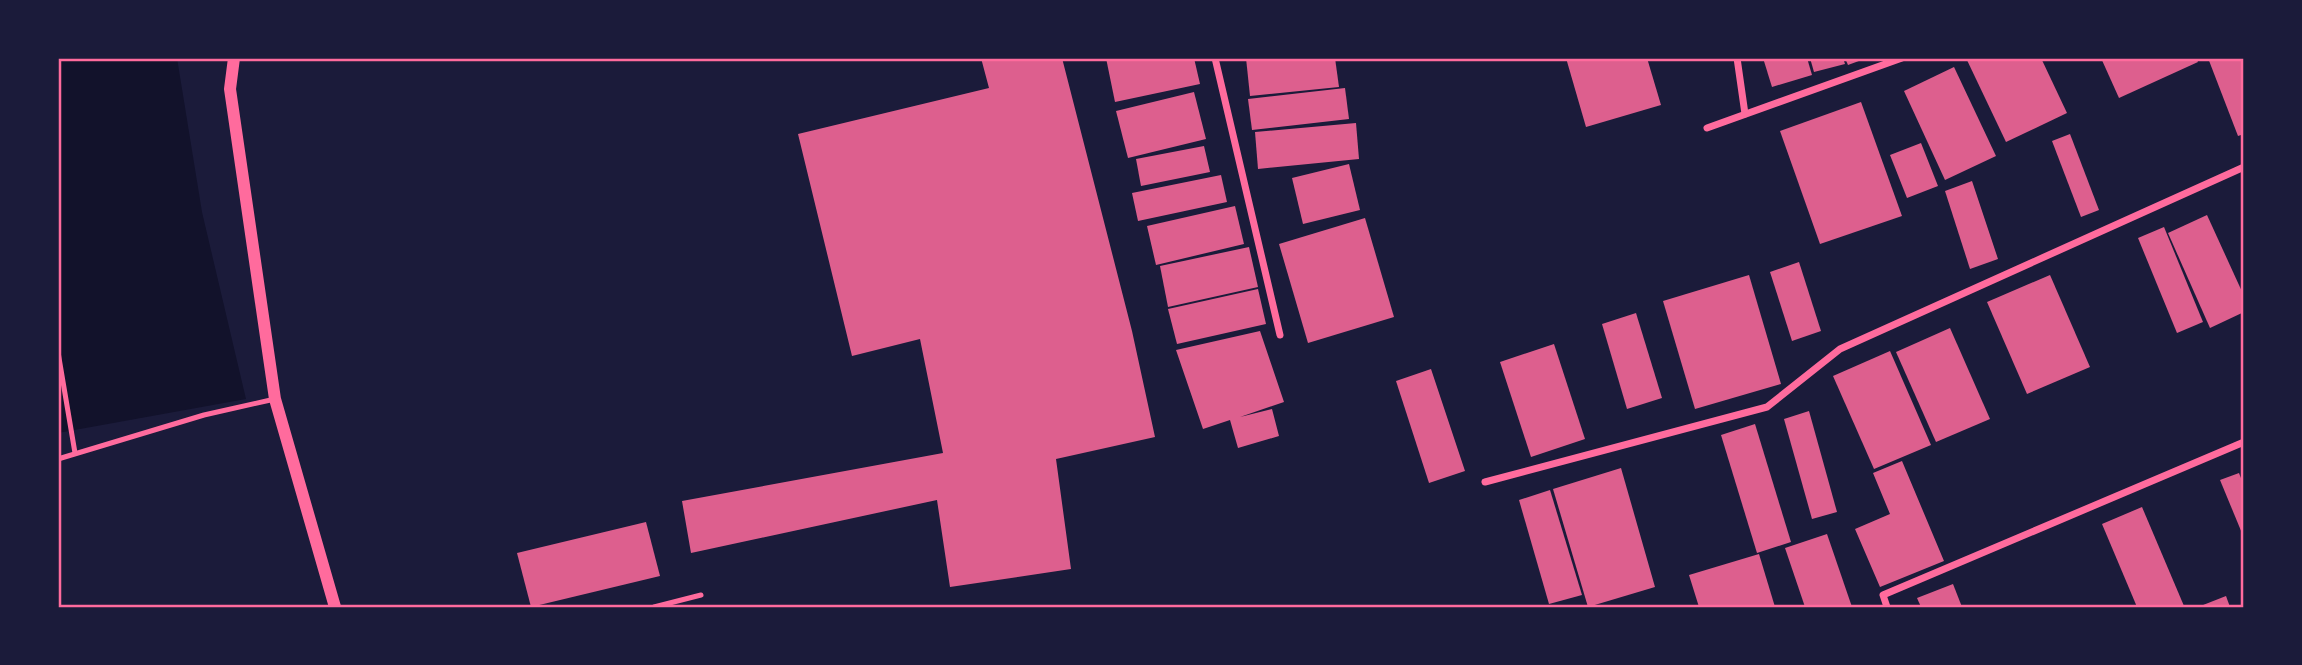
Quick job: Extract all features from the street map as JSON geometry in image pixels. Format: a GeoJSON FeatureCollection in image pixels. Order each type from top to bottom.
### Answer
{"type":"FeatureCollection","features":[{"type":"Feature","properties":{"kind":"street"},"geometry":{"type":"LineString","coordinates":[[234,58],[230,89],[275,399],[335,607]]}},
{"type":"Feature","properties":{"kind":"street"},"geometry":{"type":"LineString","coordinates":[[1216,58],[1280,335]]}},
{"type":"Feature","properties":{"kind":"street"},"geometry":{"type":"LineString","coordinates":[[1737,58],[1745,114]]}},
{"type":"Feature","properties":{"kind":"street"},"geometry":{"type":"LineString","coordinates":[[1707,128],[1902,58]]}},
{"type":"Feature","properties":{"kind":"street"},"geometry":{"type":"LineString","coordinates":[[1485,482],[1767,407],[1840,349],[2244,167]]}},
{"type":"Feature","properties":{"kind":"street"},"geometry":{"type":"LineString","coordinates":[[1887,607],[1883,595],[2244,442]]}},
{"type":"Feature","properties":{"kind":"lane"},"geometry":{"type":"LineString","coordinates":[[58,352],[75,453]]}},
{"type":"Feature","properties":{"kind":"lane"},"geometry":{"type":"LineString","coordinates":[[58,459],[99,444],[275,399]]}},
{"type":"Feature","properties":{"kind":"lane"},"geometry":{"type":"LineString","coordinates":[[654,607],[701,595]]}},
{"type":"Feature","properties":{"kind":"shaded area"},"geometry":{"type":"Polygon","coordinates":[[[58,58],[177,58],[202,212],[246,399],[58,433],[58,58]]]}},
{"type":"Feature","properties":{"kind":"building"},"geometry":{"type":"Polygon","coordinates":[[[981,58],[1062,58],[1132,331],[1155,437],[1056,459],[1071,569],[950,587],[937,500],[691,553],[682,501],[943,453],[920,339],[852,356],[798,134],[989,88],[981,58]]]}},
{"type":"Feature","properties":{"kind":"building"},"geometry":{"type":"Polygon","coordinates":[[[1106,58],[1194,58],[1200,84],[1115,102],[1106,58]]]}},
{"type":"Feature","properties":{"kind":"building"},"geometry":{"type":"Polygon","coordinates":[[[1246,58],[1335,58],[1339,87],[1250,96],[1246,58]]]}},
{"type":"Feature","properties":{"kind":"building"},"geometry":{"type":"Polygon","coordinates":[[[1566,58],[1647,58],[1661,105],[1586,127],[1566,58]]]}},
{"type":"Feature","properties":{"kind":"building"},"geometry":{"type":"Polygon","coordinates":[[[1763,58],[1807,58],[1812,75],[1772,87],[1763,58]]]}},
{"type":"Feature","properties":{"kind":"building"},"geometry":{"type":"Polygon","coordinates":[[[1810,58],[1843,58],[1845,64],[1814,72],[1810,58]]]}},
{"type":"Feature","properties":{"kind":"building"},"geometry":{"type":"Polygon","coordinates":[[[1845,58],[1867,58],[1848,65],[1845,58]]]}},
{"type":"Feature","properties":{"kind":"building"},"geometry":{"type":"Polygon","coordinates":[[[1966,58],[2041,58],[2067,113],[2006,142],[1966,58]]]}},
{"type":"Feature","properties":{"kind":"building"},"geometry":{"type":"Polygon","coordinates":[[[2101,58],[2196,58],[2198,62],[2119,98],[2101,58]]]}},
{"type":"Feature","properties":{"kind":"building"},"geometry":{"type":"Polygon","coordinates":[[[2208,58],[2244,58],[2244,134],[2238,136],[2208,58]]]}},
{"type":"Feature","properties":{"kind":"building"},"geometry":{"type":"Polygon","coordinates":[[[1954,67],[1996,156],[1945,180],[1904,91],[1954,67]]]}},
{"type":"Feature","properties":{"kind":"building"},"geometry":{"type":"Polygon","coordinates":[[[1345,88],[1349,119],[1252,130],[1248,99],[1345,88]]]}},
{"type":"Feature","properties":{"kind":"building"},"geometry":{"type":"Polygon","coordinates":[[[1194,92],[1206,139],[1128,158],[1116,111],[1194,92]]]}},
{"type":"Feature","properties":{"kind":"building"},"geometry":{"type":"Polygon","coordinates":[[[1861,102],[1902,216],[1820,244],[1780,131],[1861,102]]]}},
{"type":"Feature","properties":{"kind":"building"},"geometry":{"type":"Polygon","coordinates":[[[1356,123],[1359,159],[1258,169],[1255,132],[1356,123]]]}},
{"type":"Feature","properties":{"kind":"building"},"geometry":{"type":"Polygon","coordinates":[[[2070,134],[2099,210],[2081,217],[2052,141],[2070,134]]]}},
{"type":"Feature","properties":{"kind":"building"},"geometry":{"type":"Polygon","coordinates":[[[1921,143],[1938,186],[1907,198],[1890,155],[1921,143]]]}},
{"type":"Feature","properties":{"kind":"building"},"geometry":{"type":"Polygon","coordinates":[[[1204,146],[1210,172],[1141,186],[1136,159],[1204,146]]]}},
{"type":"Feature","properties":{"kind":"building"},"geometry":{"type":"Polygon","coordinates":[[[1349,164],[1360,210],[1303,224],[1292,178],[1349,164]]]}},
{"type":"Feature","properties":{"kind":"building"},"geometry":{"type":"Polygon","coordinates":[[[1221,175],[1227,202],[1138,221],[1132,193],[1221,175]]]}},
{"type":"Feature","properties":{"kind":"building"},"geometry":{"type":"Polygon","coordinates":[[[1972,181],[1998,259],[1970,269],[1945,191],[1972,181]]]}},
{"type":"Feature","properties":{"kind":"building"},"geometry":{"type":"Polygon","coordinates":[[[1235,206],[1244,244],[1156,265],[1147,226],[1235,206]]]}},
{"type":"Feature","properties":{"kind":"building"},"geometry":{"type":"Polygon","coordinates":[[[2207,215],[2244,296],[2244,312],[2210,328],[2168,233],[2207,215]]]}},
{"type":"Feature","properties":{"kind":"building"},"geometry":{"type":"Polygon","coordinates":[[[1365,218],[1394,317],[1308,343],[1279,244],[1365,218]]]}},
{"type":"Feature","properties":{"kind":"building"},"geometry":{"type":"Polygon","coordinates":[[[2164,227],[2203,322],[2177,333],[2138,238],[2164,227]]]}},
{"type":"Feature","properties":{"kind":"building"},"geometry":{"type":"Polygon","coordinates":[[[1249,247],[1258,287],[1168,307],[1160,266],[1249,247]]]}},
{"type":"Feature","properties":{"kind":"building"},"geometry":{"type":"Polygon","coordinates":[[[1799,262],[1821,331],[1792,341],[1770,272],[1799,262]]]}},
{"type":"Feature","properties":{"kind":"building"},"geometry":{"type":"Polygon","coordinates":[[[1749,275],[1781,384],[1695,409],[1663,301],[1749,275]]]}},
{"type":"Feature","properties":{"kind":"building"},"geometry":{"type":"Polygon","coordinates":[[[2050,275],[2090,367],[2027,394],[1987,302],[2050,275]]]}},
{"type":"Feature","properties":{"kind":"building"},"geometry":{"type":"Polygon","coordinates":[[[1258,289],[1266,324],[1177,344],[1168,309],[1258,289]]]}},
{"type":"Feature","properties":{"kind":"building"},"geometry":{"type":"Polygon","coordinates":[[[1636,313],[1662,398],[1627,409],[1602,324],[1636,313]]]}},
{"type":"Feature","properties":{"kind":"building"},"geometry":{"type":"Polygon","coordinates":[[[1950,328],[1990,419],[1936,442],[1896,352],[1950,328]]]}},
{"type":"Feature","properties":{"kind":"building"},"geometry":{"type":"Polygon","coordinates":[[[1260,331],[1284,402],[1240,417],[1272,409],[1279,436],[1238,448],[1230,420],[1203,429],[1176,350],[1260,331]]]}},
{"type":"Feature","properties":{"kind":"building"},"geometry":{"type":"Polygon","coordinates":[[[1554,344],[1585,439],[1531,457],[1500,362],[1554,344]]]}},
{"type":"Feature","properties":{"kind":"building"},"geometry":{"type":"Polygon","coordinates":[[[1890,351],[1931,445],[1874,469],[1833,376],[1890,351]]]}},
{"type":"Feature","properties":{"kind":"building"},"geometry":{"type":"Polygon","coordinates":[[[1431,369],[1465,471],[1429,483],[1396,381],[1431,369]]]}},
{"type":"Feature","properties":{"kind":"building"},"geometry":{"type":"Polygon","coordinates":[[[1809,411],[1837,512],[1812,519],[1784,419],[1809,411]]]}},
{"type":"Feature","properties":{"kind":"building"},"geometry":{"type":"Polygon","coordinates":[[[1755,424],[1791,542],[1757,553],[1721,435],[1755,424]]]}},
{"type":"Feature","properties":{"kind":"building"},"geometry":{"type":"Polygon","coordinates":[[[1902,461],[1944,561],[1880,587],[1855,529],[1890,514],[1873,473],[1902,461]]]}},
{"type":"Feature","properties":{"kind":"building"},"geometry":{"type":"Polygon","coordinates":[[[1621,468],[1655,587],[1588,607],[1553,489],[1621,468]]]}},
{"type":"Feature","properties":{"kind":"building"},"geometry":{"type":"Polygon","coordinates":[[[2239,473],[2244,486],[2244,538],[2220,480],[2239,473]]]}},
{"type":"Feature","properties":{"kind":"building"},"geometry":{"type":"Polygon","coordinates":[[[1550,490],[1582,595],[1549,604],[1519,500],[1550,490]]]}},
{"type":"Feature","properties":{"kind":"building"},"geometry":{"type":"Polygon","coordinates":[[[2142,507],[2184,606],[2137,607],[2102,524],[2142,507]]]}},
{"type":"Feature","properties":{"kind":"building"},"geometry":{"type":"Polygon","coordinates":[[[646,522],[660,576],[531,607],[517,553],[646,522]]]}},
{"type":"Feature","properties":{"kind":"building"},"geometry":{"type":"Polygon","coordinates":[[[1827,534],[1852,607],[1805,607],[1785,548],[1827,534]]]}},
{"type":"Feature","properties":{"kind":"building"},"geometry":{"type":"Polygon","coordinates":[[[1759,554],[1775,607],[1699,607],[1689,575],[1759,554]]]}},
{"type":"Feature","properties":{"kind":"building"},"geometry":{"type":"Polygon","coordinates":[[[1953,584],[1962,607],[1921,607],[1917,598],[1953,584]]]}},
{"type":"Feature","properties":{"kind":"building"},"geometry":{"type":"Polygon","coordinates":[[[2226,596],[2230,607],[2198,607],[2226,596]]]}}]}
